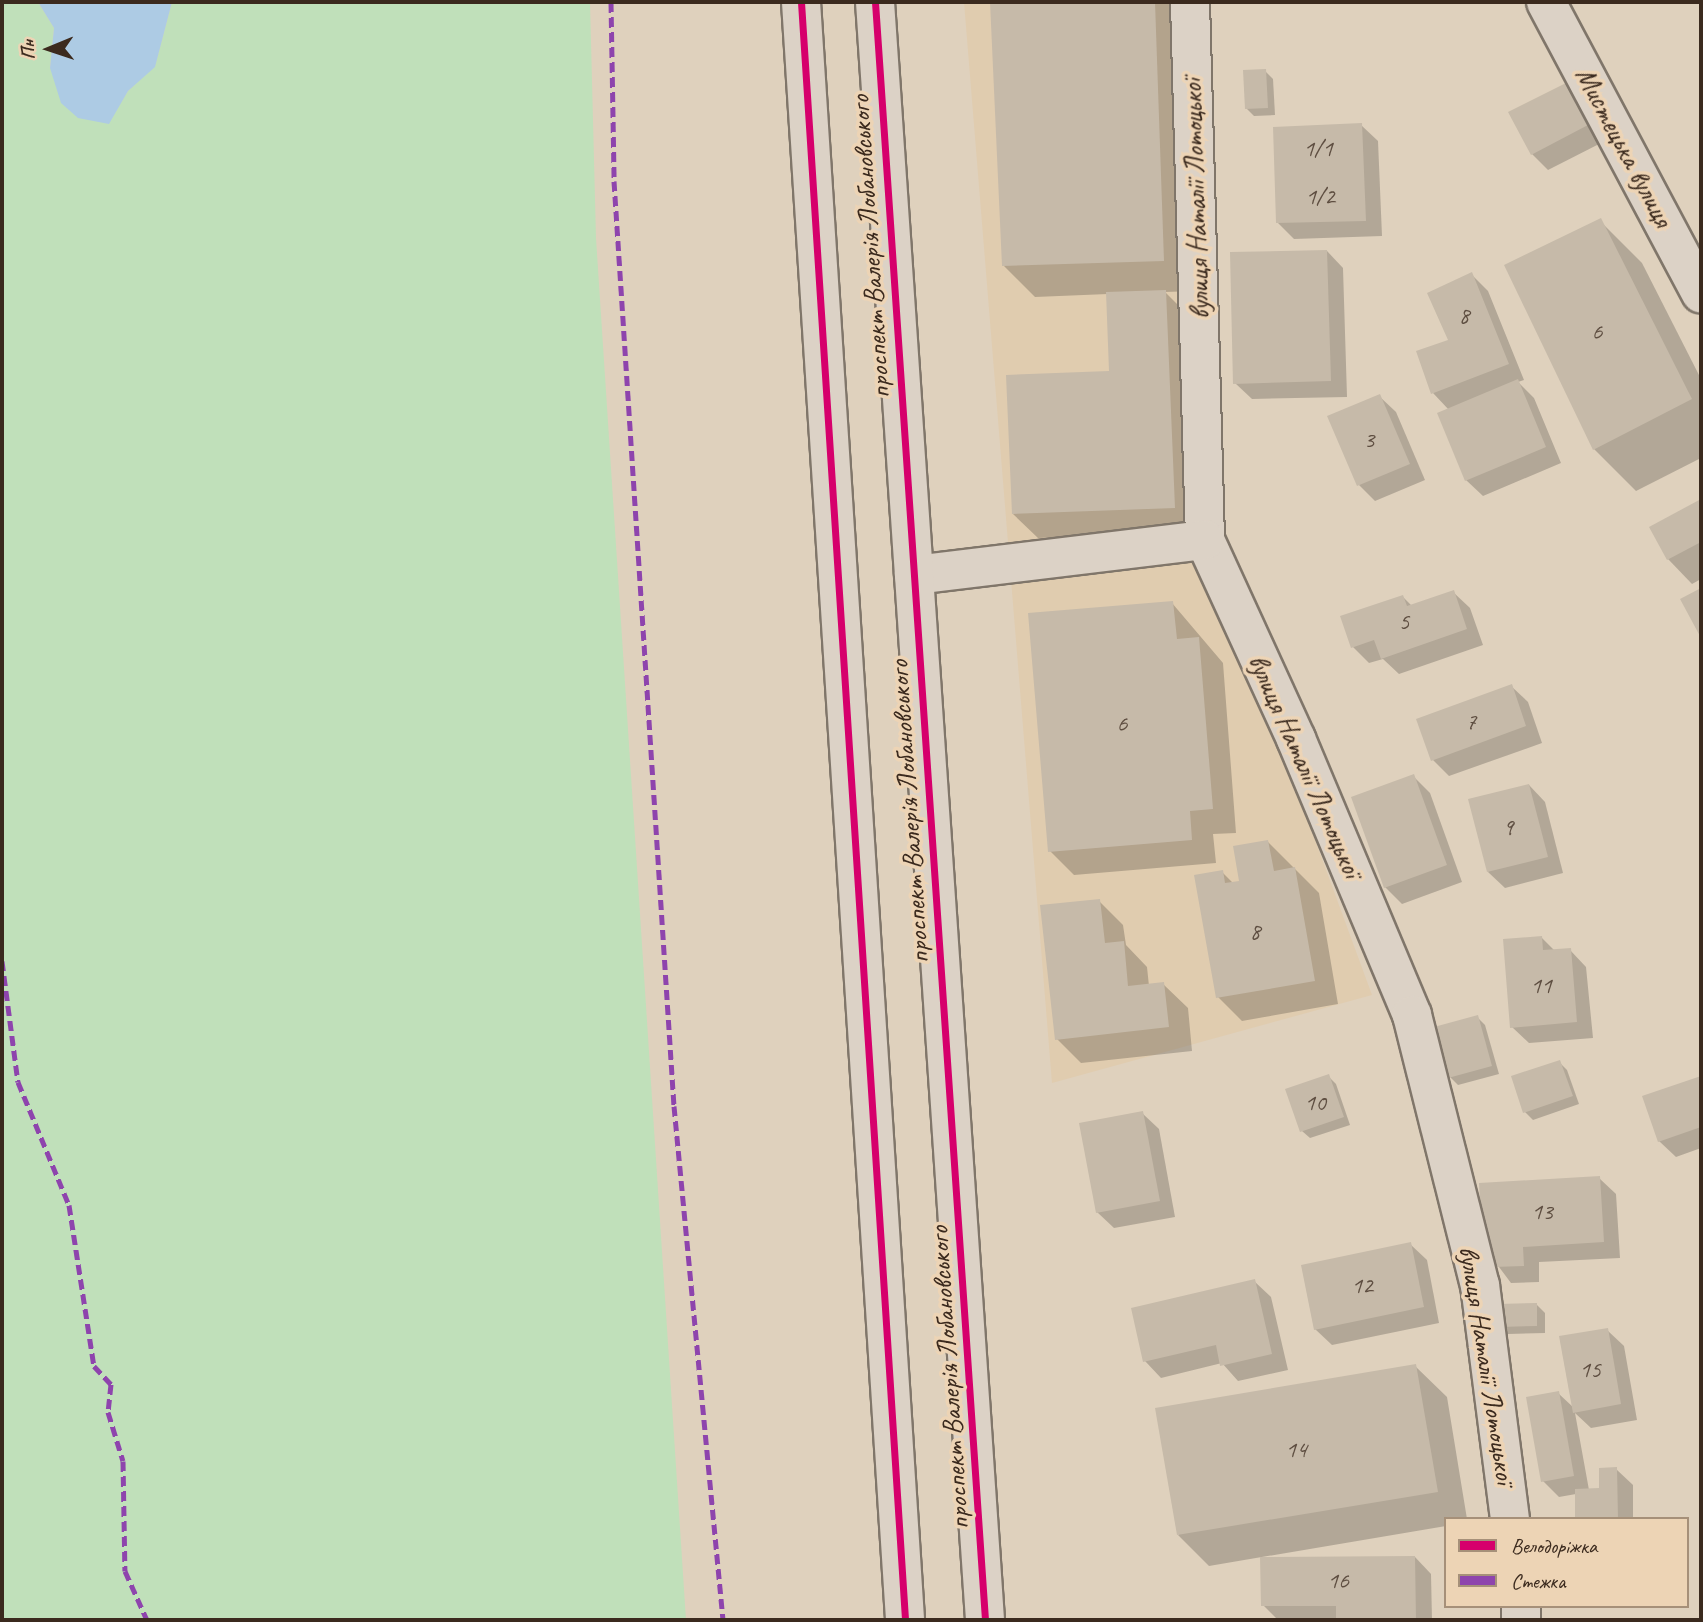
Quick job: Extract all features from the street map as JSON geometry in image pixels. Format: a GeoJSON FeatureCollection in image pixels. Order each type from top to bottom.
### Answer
{"type":"FeatureCollection","features":[{"type":"Feature","properties":{"kind":"main road","name":"проспект Валерія Лобановського"},"geometry":{"type":"LineString","coordinates":[[801,2],[905,1620]]}},
{"type":"Feature","properties":{"kind":"main road","name":"проспект Валерія Лобановського"},"geometry":{"type":"LineString","coordinates":[[875,2],[985,1620]]}},
{"type":"Feature","properties":{"kind":"main road","name":"вулиця Наталії Лотоцької"},"geometry":{"type":"LineString","coordinates":[[1190,2],[1205,540],[1296,739],[1412,1015],[1480,1285],[1510,1517]]}},
{"type":"Feature","properties":{"kind":"main road","name":"Мистецька вулиця"},"geometry":{"type":"LineString","coordinates":[[1546,2],[1701,293]]}},
{"type":"Feature","properties":{"kind":"main road"},"geometry":{"type":"LineString","coordinates":[[914,575],[1205,540]]}},
{"type":"Feature","properties":{"kind":"shaded area"},"geometry":{"type":"Polygon","coordinates":[[[964,2],[1190,2],[1205,540],[1372,995],[1052,1083],[964,2]]]}},
{"type":"Feature","properties":{"kind":"green space"},"geometry":{"type":"Polygon","coordinates":[[[2,2],[38,2],[54,28],[50,68],[108,124],[128,91],[155,66],[172,2],[590,2],[596,238],[686,1620],[2,1620],[2,2]]]}},
{"type":"Feature","properties":{"kind":"water"},"geometry":{"type":"Polygon","coordinates":[[[38,2],[172,2],[155,67],[128,91],[109,124],[78,118],[61,103],[50,68],[54,28],[38,2]]]}},
{"type":"Feature","properties":{"kind":"building"},"geometry":{"type":"Polygon","coordinates":[[[990,2],[1155,2],[1164,261],[1002,266],[990,2]]]}},
{"type":"Feature","properties":{"kind":"building"},"geometry":{"type":"Polygon","coordinates":[[[1266,69],[1268,108],[1245,109],[1243,70],[1266,69]]]}},
{"type":"Feature","properties":{"kind":"building"},"geometry":{"type":"Polygon","coordinates":[[[1566,83],[1588,125],[1531,155],[1508,112],[1566,83]]]}},
{"type":"Feature","properties":{"kind":"building"},"geometry":{"type":"Polygon","coordinates":[[[1362,123],[1366,221],[1276,223],[1273,127],[1362,123]]]}},
{"type":"Feature","properties":{"kind":"building"},"geometry":{"type":"Polygon","coordinates":[[[1601,218],[1692,399],[1593,450],[1504,265],[1601,218]]]}},
{"type":"Feature","properties":{"kind":"building"},"geometry":{"type":"Polygon","coordinates":[[[1327,250],[1331,381],[1233,384],[1230,252],[1327,250]]]}},
{"type":"Feature","properties":{"kind":"building"},"geometry":{"type":"Polygon","coordinates":[[[1472,272],[1509,364],[1431,394],[1416,351],[1448,340],[1427,293],[1472,272]]]}},
{"type":"Feature","properties":{"kind":"building"},"geometry":{"type":"Polygon","coordinates":[[[1166,290],[1175,508],[1012,514],[1006,375],[1109,371],[1106,292],[1166,290]]]}},
{"type":"Feature","properties":{"kind":"building"},"geometry":{"type":"Polygon","coordinates":[[[1518,379],[1546,447],[1465,481],[1437,413],[1518,379]]]}},
{"type":"Feature","properties":{"kind":"building"},"geometry":{"type":"Polygon","coordinates":[[[1380,394],[1410,464],[1357,486],[1327,416],[1380,394]]]}},
{"type":"Feature","properties":{"kind":"building"},"geometry":{"type":"Polygon","coordinates":[[[1701,499],[1701,542],[1667,560],[1649,527],[1701,499]]]}},
{"type":"Feature","properties":{"kind":"building"},"geometry":{"type":"Polygon","coordinates":[[[1701,588],[1701,638],[1680,599],[1701,588]]]}},
{"type":"Feature","properties":{"kind":"building"},"geometry":{"type":"Polygon","coordinates":[[[1454,590],[1467,629],[1381,659],[1374,640],[1351,648],[1340,616],[1403,595],[1407,606],[1454,590]]]}},
{"type":"Feature","properties":{"kind":"building"},"geometry":{"type":"Polygon","coordinates":[[[1173,601],[1177,639],[1199,637],[1213,809],[1190,811],[1192,840],[1048,852],[1028,613],[1173,601]]]}},
{"type":"Feature","properties":{"kind":"building"},"geometry":{"type":"Polygon","coordinates":[[[1512,684],[1526,726],[1431,761],[1416,719],[1512,684]]]}},
{"type":"Feature","properties":{"kind":"building"},"geometry":{"type":"Polygon","coordinates":[[[1414,774],[1447,865],[1384,888],[1351,797],[1414,774]]]}},
{"type":"Feature","properties":{"kind":"building"},"geometry":{"type":"Polygon","coordinates":[[[1529,784],[1548,857],[1487,872],[1468,799],[1529,784]]]}},
{"type":"Feature","properties":{"kind":"building"},"geometry":{"type":"Polygon","coordinates":[[[1268,840],[1274,871],[1295,867],[1315,981],[1216,998],[1194,875],[1223,870],[1225,883],[1239,881],[1233,846],[1268,840]]]}},
{"type":"Feature","properties":{"kind":"building"},"geometry":{"type":"Polygon","coordinates":[[[1100,899],[1105,943],[1124,941],[1128,986],[1164,982],[1169,1027],[1055,1040],[1040,905],[1100,899]]]}},
{"type":"Feature","properties":{"kind":"building"},"geometry":{"type":"Polygon","coordinates":[[[1542,936],[1543,950],[1571,948],[1577,1022],[1510,1028],[1503,939],[1542,936]]]}},
{"type":"Feature","properties":{"kind":"building"},"geometry":{"type":"Polygon","coordinates":[[[1478,1015],[1492,1066],[1448,1078],[1434,1027],[1478,1015]]]}},
{"type":"Feature","properties":{"kind":"building"},"geometry":{"type":"Polygon","coordinates":[[[1560,1060],[1573,1096],[1523,1113],[1511,1076],[1560,1060]]]}},
{"type":"Feature","properties":{"kind":"building"},"geometry":{"type":"Polygon","coordinates":[[[1329,1074],[1344,1117],[1300,1132],[1285,1089],[1329,1074]]]}},
{"type":"Feature","properties":{"kind":"building"},"geometry":{"type":"Polygon","coordinates":[[[1701,1076],[1701,1127],[1658,1142],[1642,1096],[1701,1076]]]}},
{"type":"Feature","properties":{"kind":"building"},"geometry":{"type":"Polygon","coordinates":[[[1143,1111],[1160,1201],[1096,1213],[1079,1123],[1143,1111]]]}},
{"type":"Feature","properties":{"kind":"building"},"geometry":{"type":"Polygon","coordinates":[[[1600,1176],[1604,1242],[1523,1247],[1524,1266],[1493,1267],[1492,1248],[1482,1248],[1479,1183],[1600,1176]]]}},
{"type":"Feature","properties":{"kind":"building"},"geometry":{"type":"Polygon","coordinates":[[[1411,1242],[1424,1307],[1314,1330],[1301,1265],[1411,1242]]]}},
{"type":"Feature","properties":{"kind":"building"},"geometry":{"type":"Polygon","coordinates":[[[1255,1279],[1272,1354],[1220,1366],[1216,1345],[1143,1362],[1131,1308],[1255,1279]]]}},
{"type":"Feature","properties":{"kind":"building"},"geometry":{"type":"Polygon","coordinates":[[[1537,1303],[1537,1326],[1499,1327],[1498,1304],[1537,1303]]]}},
{"type":"Feature","properties":{"kind":"building"},"geometry":{"type":"Polygon","coordinates":[[[1608,1328],[1621,1404],[1573,1413],[1559,1336],[1608,1328]]]}},
{"type":"Feature","properties":{"kind":"building"},"geometry":{"type":"Polygon","coordinates":[[[1416,1364],[1438,1492],[1177,1535],[1155,1408],[1416,1364]]]}},
{"type":"Feature","properties":{"kind":"building"},"geometry":{"type":"Polygon","coordinates":[[[1559,1391],[1574,1476],[1541,1482],[1526,1397],[1559,1391]]]}},
{"type":"Feature","properties":{"kind":"building"},"geometry":{"type":"Polygon","coordinates":[[[1617,1467],[1618,1517],[1575,1517],[1575,1489],[1599,1488],[1599,1468],[1617,1467]]]}},
{"type":"Feature","properties":{"kind":"building"},"geometry":{"type":"Polygon","coordinates":[[[1415,1556],[1416,1620],[1336,1620],[1336,1606],[1261,1606],[1260,1557],[1415,1556]]]}},
{"type":"Feature","properties":{"kind":"marked path"},"geometry":{"type":"LineString","coordinates":[[611,2],[614,181],[674,1106],[723,1620]]}},
{"type":"Feature","properties":{"kind":"marked path"},"geometry":{"type":"LineString","coordinates":[[2,961],[18,1082],[69,1205],[94,1366],[111,1384],[108,1412],[123,1461],[125,1571],[147,1620]]}},
{"type":"Feature","properties":{"kind":"cycle path"},"geometry":{"type":"LineString","coordinates":[[801,2],[905,1620]]}},
{"type":"Feature","properties":{"kind":"cycle path"},"geometry":{"type":"LineString","coordinates":[[875,2],[985,1620]]}}]}
